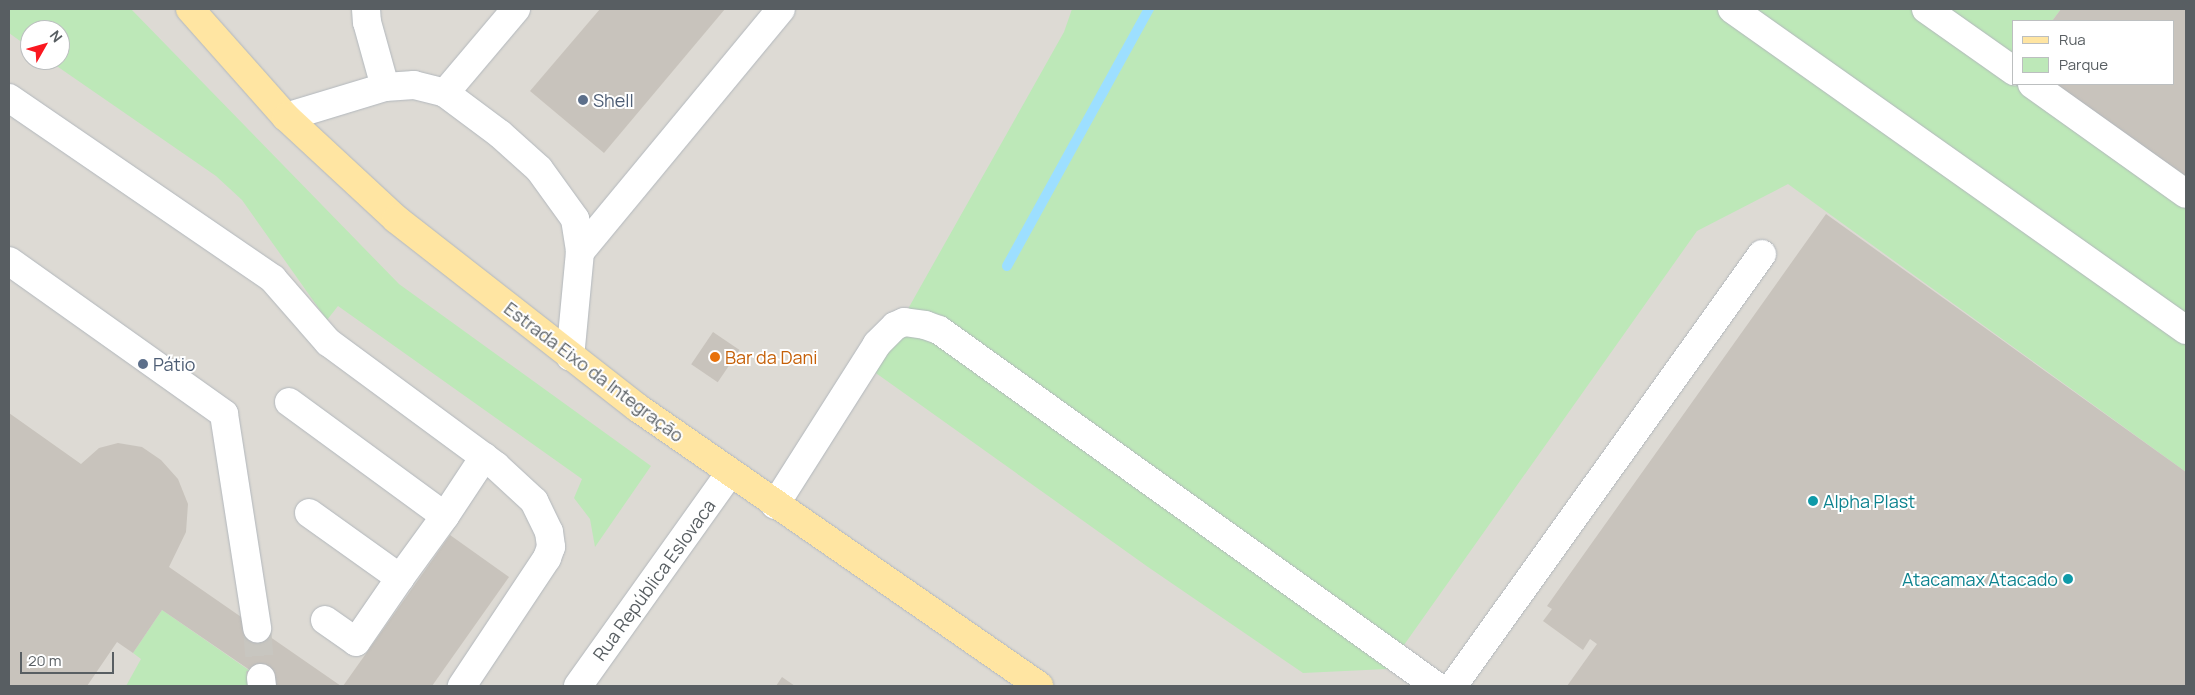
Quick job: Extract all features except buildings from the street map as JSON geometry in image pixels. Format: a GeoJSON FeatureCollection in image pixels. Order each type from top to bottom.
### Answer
{"type":"FeatureCollection","features":[{"type":"Feature","properties":{"kind":"main road","name":"Estrada Eixo da Integração"},"geometry":{"type":"LineString","coordinates":[[190,9],[286,117],[396,219],[570,356],[730,473],[1039,686]]}},
{"type":"Feature","properties":{"kind":"lane"},"geometry":{"type":"LineString","coordinates":[[366,9],[367,22],[385,87]]}},
{"type":"Feature","properties":{"kind":"lane"},"geometry":{"type":"LineString","coordinates":[[445,93],[516,9]]}},
{"type":"Feature","properties":{"kind":"lane"},"geometry":{"type":"LineString","coordinates":[[580,252],[781,9]]}},
{"type":"Feature","properties":{"kind":"lane"},"geometry":{"type":"LineString","coordinates":[[1732,9],[2186,330]]}},
{"type":"Feature","properties":{"kind":"lane"},"geometry":{"type":"LineString","coordinates":[[1926,9],[2012,70]]}},
{"type":"Feature","properties":{"kind":"lane"},"geometry":{"type":"LineString","coordinates":[[286,117],[385,87],[414,85],[445,93],[500,134],[539,170],[575,219],[580,252],[570,356]]}},
{"type":"Feature","properties":{"kind":"lane"},"geometry":{"type":"LineString","coordinates":[[2033,85],[2186,194]]}},
{"type":"Feature","properties":{"kind":"lane"},"geometry":{"type":"LineString","coordinates":[[9,98],[273,279],[328,342],[484,457],[534,501],[549,532],[550,547],[541,570],[462,686]]}},
{"type":"Feature","properties":{"kind":"lane"},"geometry":{"type":"LineString","coordinates":[[1453,686],[1762,254]]}},
{"type":"Feature","properties":{"kind":"lane"},"geometry":{"type":"LineString","coordinates":[[9,261],[224,414],[257,628]]}},
{"type":"Feature","properties":{"kind":"lane"},"geometry":{"type":"LineString","coordinates":[[775,505],[877,344],[895,326],[904,322],[925,325],[939,330],[1436,686]]}},
{"type":"Feature","properties":{"kind":"lane"},"geometry":{"type":"LineString","coordinates":[[289,402],[445,516]]}},
{"type":"Feature","properties":{"kind":"lane"},"geometry":{"type":"LineString","coordinates":[[325,620],[356,642],[484,457]]}},
{"type":"Feature","properties":{"kind":"lane","name":"Rua República Eslovaca"},"geometry":{"type":"LineString","coordinates":[[578,686],[730,473]]}},
{"type":"Feature","properties":{"kind":"lane"},"geometry":{"type":"LineString","coordinates":[[309,513],[400,578]]}},
{"type":"Feature","properties":{"kind":"shaded area"},"geometry":{"type":"Polygon","coordinates":[[[9,9],[2186,9],[2186,686],[9,686],[9,9]]]}},
{"type":"Feature","properties":{"kind":"green space"},"geometry":{"type":"Polygon","coordinates":[[[9,9],[131,9],[399,284],[651,466],[595,547],[590,519],[574,498],[582,479],[338,306],[327,320],[242,200],[216,176],[62,70],[70,70],[70,20],[20,20],[20,41],[9,33],[9,9]]]}},
{"type":"Feature","properties":{"kind":"green space"},"geometry":{"type":"Polygon","coordinates":[[[1072,9],[2061,9],[2053,20],[2012,20],[2012,85],[2050,85],[2186,176],[2186,472],[1788,184],[1697,231],[1387,669],[1303,673],[1148,567],[873,371],[1064,32],[1072,9]]]}},
{"type":"Feature","properties":{"kind":"green space"},"geometry":{"type":"Polygon","coordinates":[[[162,610],[253,673],[253,686],[126,686],[141,659],[133,653],[162,610]]]}},
{"type":"Feature","properties":{"kind":"waterway"},"geometry":{"type":"LineString","coordinates":[[1007,266],[1149,9]]}},
{"type":"Feature","properties":{"kind":"tunnel"},"geometry":{"type":"LineString","coordinates":[[257,628],[261,678]]}},
{"type":"Feature","properties":{"kind":"place","name":"Shell"},"geometry":{"type":"Point","coordinates":[583,100]}},
{"type":"Feature","properties":{"kind":"place","name":"Bar da Dani"},"geometry":{"type":"Point","coordinates":[715,357]}},
{"type":"Feature","properties":{"kind":"place","name":"Pátio"},"geometry":{"type":"Point","coordinates":[143,364]}},
{"type":"Feature","properties":{"kind":"place","name":"Alpha Plast"},"geometry":{"type":"Point","coordinates":[1813,501]}},
{"type":"Feature","properties":{"kind":"place","name":"Atacamax Atacado"},"geometry":{"type":"Point","coordinates":[2068,579]}}]}
